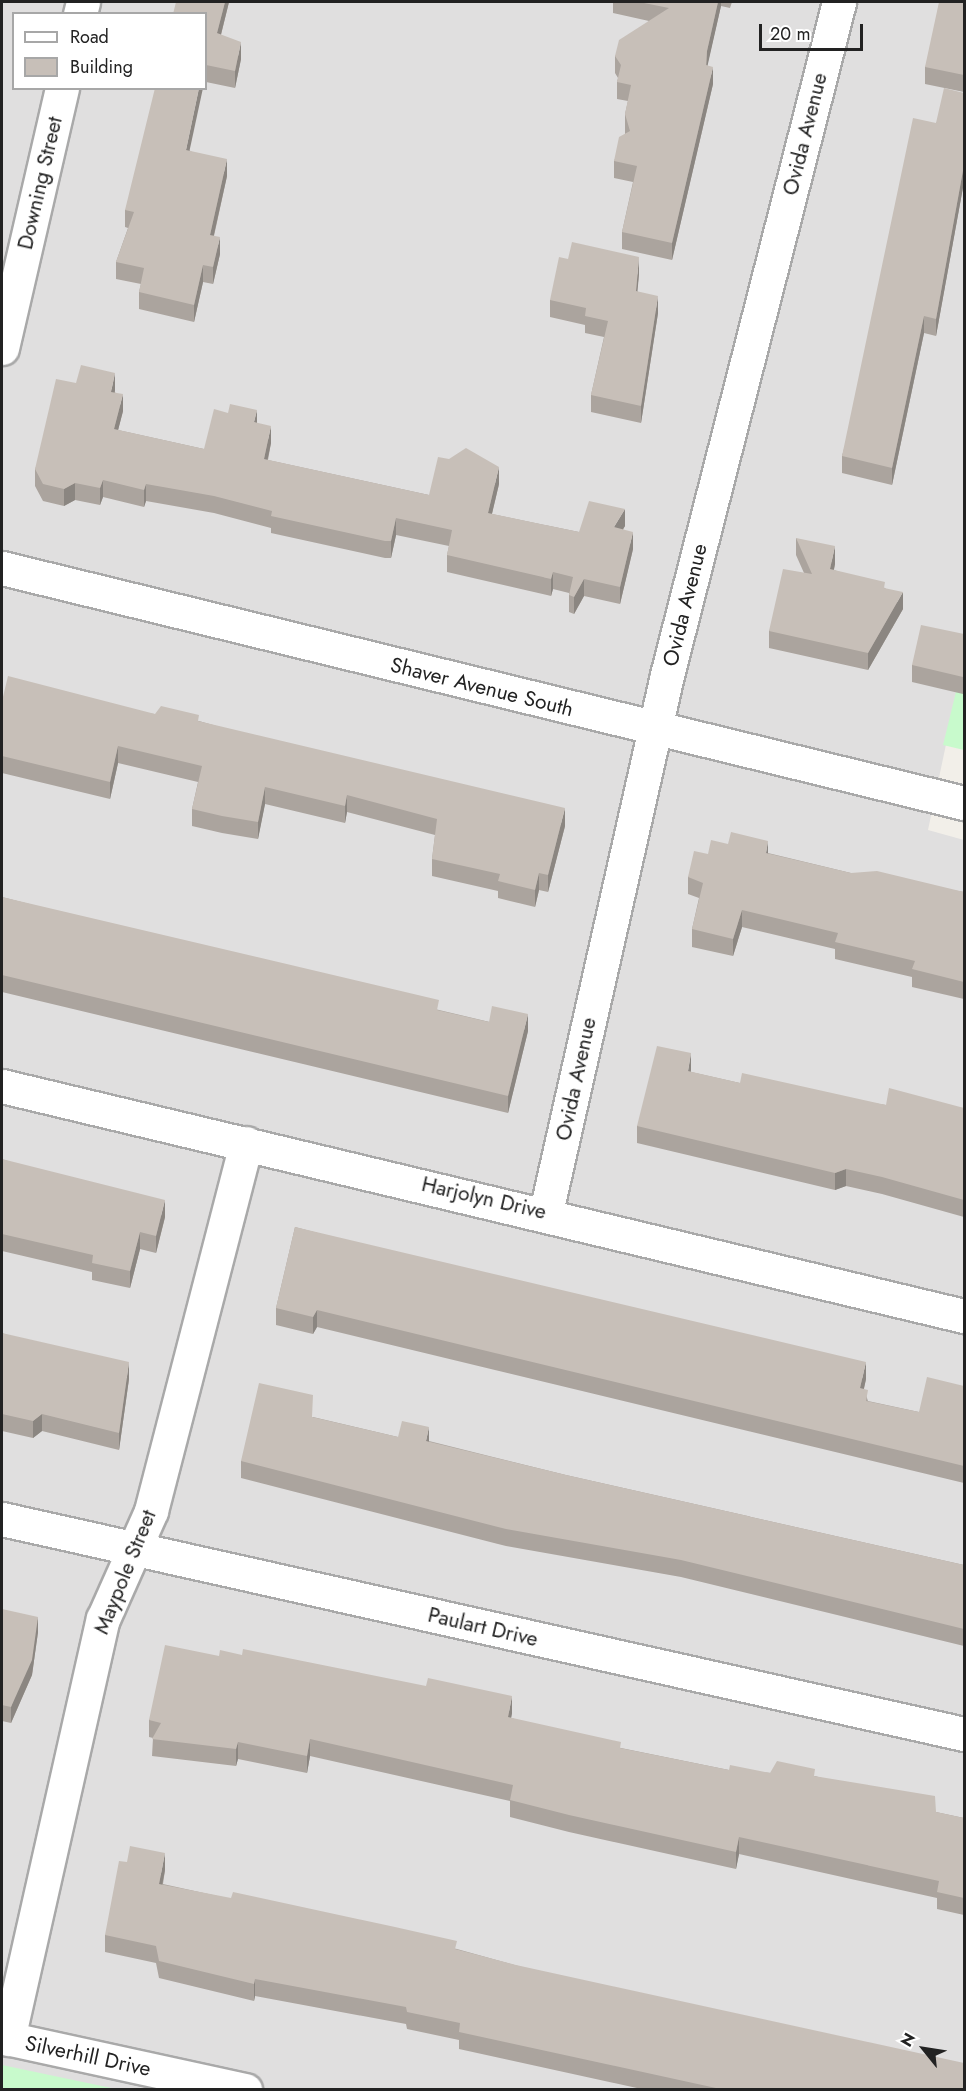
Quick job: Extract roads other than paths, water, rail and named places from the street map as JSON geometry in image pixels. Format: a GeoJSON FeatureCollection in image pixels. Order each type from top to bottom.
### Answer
{"type":"FeatureCollection","features":[{"type":"Feature","properties":{"kind":"street","name":"Ovida Avenue"},"geometry":{"type":"LineString","coordinates":[[546,1212],[653,730],[839,2]]}},
{"type":"Feature","properties":{"kind":"street","name":"Downing Street"},"geometry":{"type":"LineString","coordinates":[[2,348],[62,90]]}},
{"type":"Feature","properties":{"kind":"street","name":"Shaver Avenue South"},"geometry":{"type":"LineString","coordinates":[[2,568],[653,730],[964,803]]}},
{"type":"Feature","properties":{"kind":"street","name":"Harjolyn Drive"},"geometry":{"type":"LineString","coordinates":[[2,1086],[546,1212],[964,1316]]}},
{"type":"Feature","properties":{"kind":"street","name":"Maypole Street"},"geometry":{"type":"LineString","coordinates":[[5,2038],[103,1619],[151,1511],[246,1143]]}},
{"type":"Feature","properties":{"kind":"street","name":"Paulart Drive"},"geometry":{"type":"LineString","coordinates":[[2,1519],[964,1734]]}},
{"type":"Feature","properties":{"kind":"street","name":"Silverhill Drive"},"geometry":{"type":"LineString","coordinates":[[5,2038],[245,2090]]}}]}
